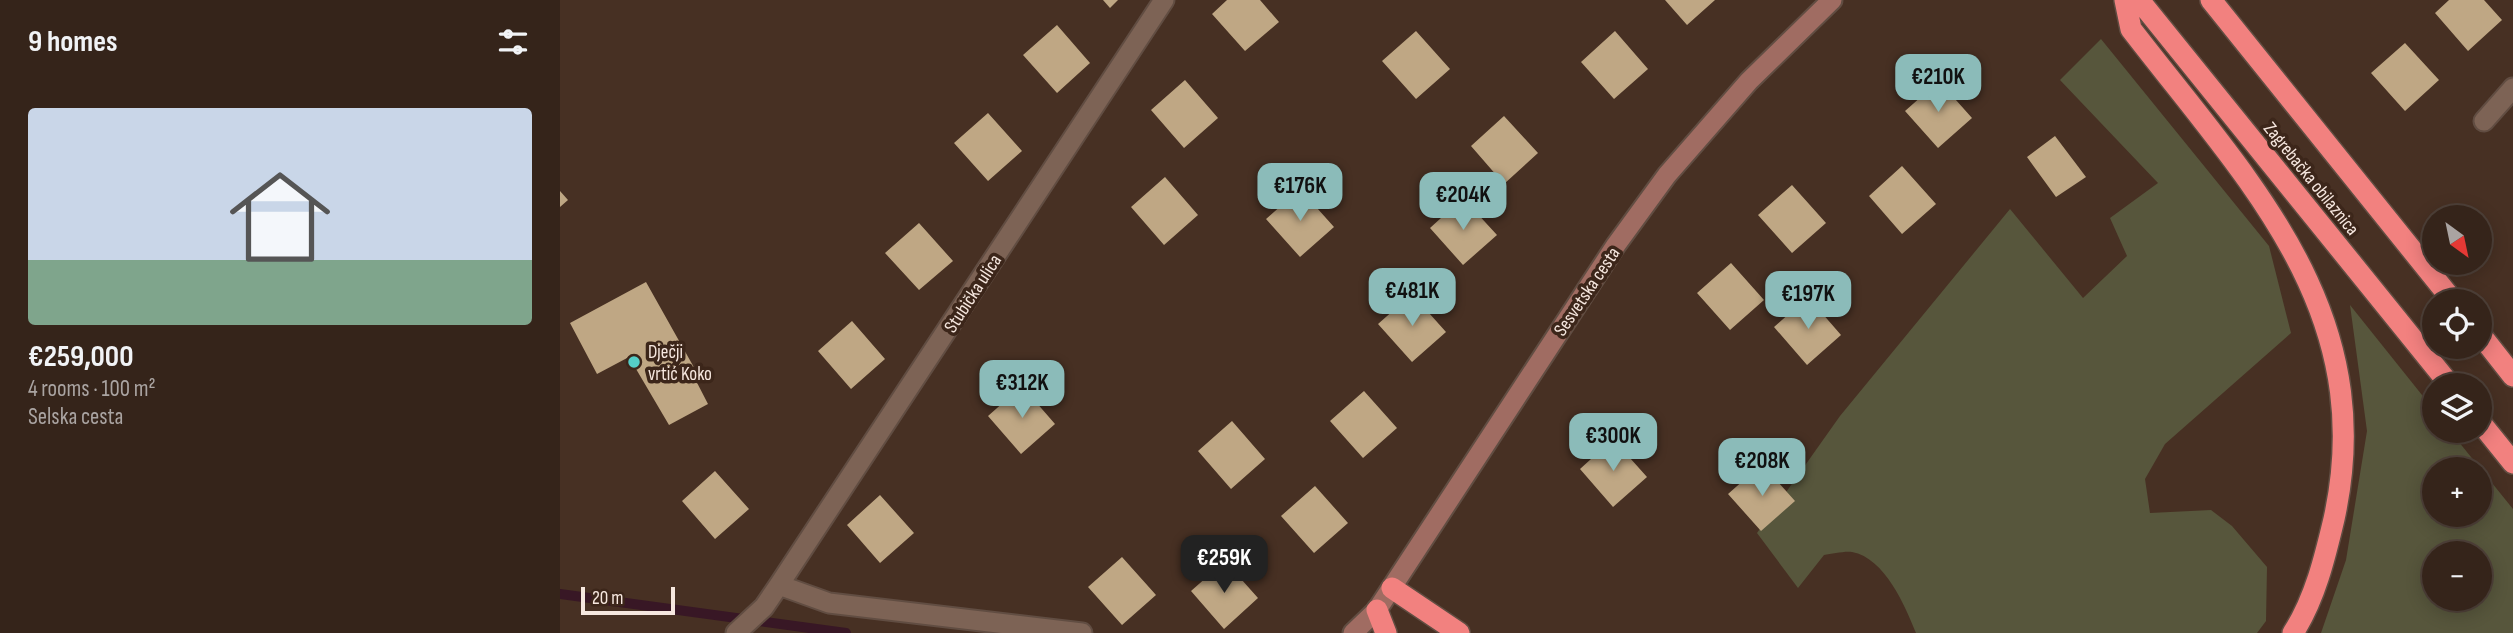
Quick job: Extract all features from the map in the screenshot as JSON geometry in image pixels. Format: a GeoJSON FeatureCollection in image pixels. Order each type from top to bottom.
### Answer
{"type":"FeatureCollection","features":[{"type":"Feature","properties":{"kind":"highway"},"geometry":{"type":"LineString","coordinates":[[2125,0],[2131,29],[2268,207],[2311,286],[2335,353],[2342,420],[2340,490],[2324,563],[2293,633]]}},
{"type":"Feature","properties":{"kind":"highway","name":"Zagrebačka obilaznica"},"geometry":{"type":"LineString","coordinates":[[2139,0],[2440,373]]}},
{"type":"Feature","properties":{"kind":"highway","name":"Zagrebačka obilaznica"},"geometry":{"type":"LineString","coordinates":[[2211,0],[2443,289]]}},
{"type":"Feature","properties":{"kind":"highway"},"geometry":{"type":"LineString","coordinates":[[2492,349],[2513,376]]}},
{"type":"Feature","properties":{"kind":"highway"},"geometry":{"type":"LineString","coordinates":[[2492,437],[2513,463]]}},
{"type":"Feature","properties":{"kind":"highway"},"geometry":{"type":"LineString","coordinates":[[1392,588],[1459,633]]}},
{"type":"Feature","properties":{"kind":"highway"},"geometry":{"type":"LineString","coordinates":[[1377,610],[1386,633]]}},
{"type":"Feature","properties":{"kind":"main road","name":"Sesvetska cesta"},"geometry":{"type":"LineString","coordinates":[[1377,610],[1602,267],[1667,175],[1749,81],[1832,0]]}},
{"type":"Feature","properties":{"kind":"main road"},"geometry":{"type":"LineString","coordinates":[[1353,633],[1377,610]]}},
{"type":"Feature","properties":{"kind":"main road"},"geometry":{"type":"LineString","coordinates":[[1370,633],[1377,610]]}},
{"type":"Feature","properties":{"kind":"street","name":"Stubička ulica"},"geometry":{"type":"LineString","coordinates":[[736,633],[764,607],[779,585],[1164,0]]}},
{"type":"Feature","properties":{"kind":"street"},"geometry":{"type":"LineString","coordinates":[[2484,121],[2513,88]]}},
{"type":"Feature","properties":{"kind":"street"},"geometry":{"type":"LineString","coordinates":[[779,585],[829,603],[1082,633]]}},
{"type":"Feature","properties":{"kind":"shaded area"},"geometry":{"type":"Polygon","coordinates":[[[2101,39],[2269,246],[2291,333],[2165,444],[2145,479],[2150,513],[2211,510],[2232,526],[2267,567],[2266,621],[2257,633],[1916,633],[1900,597],[1884,573],[1864,556],[1852,552],[1824,555],[1798,588],[1757,533],[1840,416],[2010,209],[2083,298],[2127,256],[2110,218],[2158,183],[2060,80],[2101,39]]]}},
{"type":"Feature","properties":{"kind":"shaded area"},"geometry":{"type":"Polygon","coordinates":[[[2350,305],[2422,395],[2422,443],[2460,443],[2471,457],[2422,457],[2422,527],[2492,527],[2492,483],[2513,509],[2513,633],[2321,633],[2346,560],[2367,431],[2350,305]]]}},
{"type":"Feature","properties":{"kind":"building"},"geometry":{"type":"Polygon","coordinates":[[[1103,0],[1118,0],[1110,8],[1103,0]]]}},
{"type":"Feature","properties":{"kind":"building"},"geometry":{"type":"Polygon","coordinates":[[[1227,0],[1260,0],[1279,22],[1245,51],[1212,14],[1227,0]]]}},
{"type":"Feature","properties":{"kind":"building"},"geometry":{"type":"Polygon","coordinates":[[[1665,0],[1715,0],[1687,25],[1665,0]]]}},
{"type":"Feature","properties":{"kind":"building"},"geometry":{"type":"Polygon","coordinates":[[[2449,0],[2484,0],[2502,20],[2468,51],[2435,13],[2449,0]]]}},
{"type":"Feature","properties":{"kind":"building"},"geometry":{"type":"Polygon","coordinates":[[[1057,25],[1090,63],[1057,93],[1023,55],[1057,25]]]}},
{"type":"Feature","properties":{"kind":"building"},"geometry":{"type":"Polygon","coordinates":[[[1416,31],[1450,69],[1416,99],[1382,61],[1416,31]]]}},
{"type":"Feature","properties":{"kind":"building"},"geometry":{"type":"Polygon","coordinates":[[[1615,31],[1648,69],[1614,99],[1581,62],[1615,31]]]}},
{"type":"Feature","properties":{"kind":"building"},"geometry":{"type":"Polygon","coordinates":[[[2405,43],[2439,80],[2405,111],[2371,73],[2405,43]]]}},
{"type":"Feature","properties":{"kind":"building"},"geometry":{"type":"Polygon","coordinates":[[[1185,80],[1218,118],[1184,148],[1151,110],[1185,80]]]}},
{"type":"Feature","properties":{"kind":"building"},"geometry":{"type":"Polygon","coordinates":[[[1939,81],[1972,118],[1938,148],[1905,111],[1939,81]]]}},
{"type":"Feature","properties":{"kind":"building"},"geometry":{"type":"Polygon","coordinates":[[[988,113],[1022,151],[988,181],[954,143],[988,113]]]}},
{"type":"Feature","properties":{"kind":"building"},"geometry":{"type":"Polygon","coordinates":[[[1504,116],[1538,153],[1504,184],[1471,146],[1504,116]]]}},
{"type":"Feature","properties":{"kind":"building"},"geometry":{"type":"Polygon","coordinates":[[[2055,136],[2086,177],[2056,197],[2027,157],[2055,136]]]}},
{"type":"Feature","properties":{"kind":"building"},"geometry":{"type":"Polygon","coordinates":[[[1902,166],[1936,204],[1902,234],[1869,196],[1902,166]]]}},
{"type":"Feature","properties":{"kind":"building"},"geometry":{"type":"Polygon","coordinates":[[[1165,177],[1198,215],[1164,245],[1131,207],[1165,177]]]}},
{"type":"Feature","properties":{"kind":"building"},"geometry":{"type":"Polygon","coordinates":[[[1792,185],[1826,223],[1792,253],[1758,215],[1792,185]]]}},
{"type":"Feature","properties":{"kind":"building"},"geometry":{"type":"Polygon","coordinates":[[[1300,189],[1334,227],[1300,257],[1266,219],[1300,189]]]}},
{"type":"Feature","properties":{"kind":"building"},"geometry":{"type":"Polygon","coordinates":[[[560,191],[568,200],[560,207],[560,191]]]}},
{"type":"Feature","properties":{"kind":"building"},"geometry":{"type":"Polygon","coordinates":[[[1463,198],[1497,235],[1463,265],[1430,228],[1463,198]]]}},
{"type":"Feature","properties":{"kind":"building"},"geometry":{"type":"Polygon","coordinates":[[[919,223],[953,261],[919,290],[885,253],[919,223]]]}},
{"type":"Feature","properties":{"kind":"building"},"geometry":{"type":"Polygon","coordinates":[[[1731,263],[1764,300],[1730,330],[1697,293],[1731,263]]]}},
{"type":"Feature","properties":{"kind":"building"},"geometry":{"type":"Polygon","coordinates":[[[646,282],[696,371],[692,373],[708,404],[669,425],[629,357],[597,374],[570,323],[646,282]]]}},
{"type":"Feature","properties":{"kind":"building"},"geometry":{"type":"Polygon","coordinates":[[[1412,294],[1446,332],[1412,362],[1378,324],[1412,294]]]}},
{"type":"Feature","properties":{"kind":"building"},"geometry":{"type":"Polygon","coordinates":[[[1808,297],[1841,335],[1807,365],[1774,327],[1808,297]]]}},
{"type":"Feature","properties":{"kind":"building"},"geometry":{"type":"Polygon","coordinates":[[[852,321],[885,359],[851,389],[818,351],[852,321]]]}},
{"type":"Feature","properties":{"kind":"building"},"geometry":{"type":"Polygon","coordinates":[[[1022,386],[1055,424],[1021,454],[988,416],[1022,386]]]}},
{"type":"Feature","properties":{"kind":"building"},"geometry":{"type":"Polygon","coordinates":[[[1364,391],[1397,428],[1363,458],[1330,421],[1364,391]]]}},
{"type":"Feature","properties":{"kind":"building"},"geometry":{"type":"Polygon","coordinates":[[[1232,421],[1265,459],[1231,489],[1198,451],[1232,421]]]}},
{"type":"Feature","properties":{"kind":"building"},"geometry":{"type":"Polygon","coordinates":[[[1613,439],[1647,477],[1613,507],[1580,469],[1613,439]]]}},
{"type":"Feature","properties":{"kind":"building"},"geometry":{"type":"Polygon","coordinates":[[[1762,464],[1795,501],[1761,531],[1728,494],[1762,464]]]}},
{"type":"Feature","properties":{"kind":"building"},"geometry":{"type":"Polygon","coordinates":[[[715,471],[749,509],[715,539],[682,501],[715,471]]]}},
{"type":"Feature","properties":{"kind":"building"},"geometry":{"type":"Polygon","coordinates":[[[1315,486],[1348,523],[1314,553],[1281,516],[1315,486]]]}},
{"type":"Feature","properties":{"kind":"building"},"geometry":{"type":"Polygon","coordinates":[[[880,495],[914,533],[880,563],[847,525],[880,495]]]}},
{"type":"Feature","properties":{"kind":"building"},"geometry":{"type":"Polygon","coordinates":[[[1122,557],[1156,595],[1122,625],[1088,587],[1122,557]]]}},
{"type":"Feature","properties":{"kind":"building"},"geometry":{"type":"Polygon","coordinates":[[[1225,561],[1258,598],[1224,629],[1191,591],[1225,561]]]}},
{"type":"Feature","properties":{"kind":"waterway"},"geometry":{"type":"LineString","coordinates":[[560,594],[846,633]]}},
{"type":"Feature","properties":{"kind":"place","name":"Dječji vrtić Koko"},"geometry":{"type":"Point","coordinates":[634,362]}}]}
